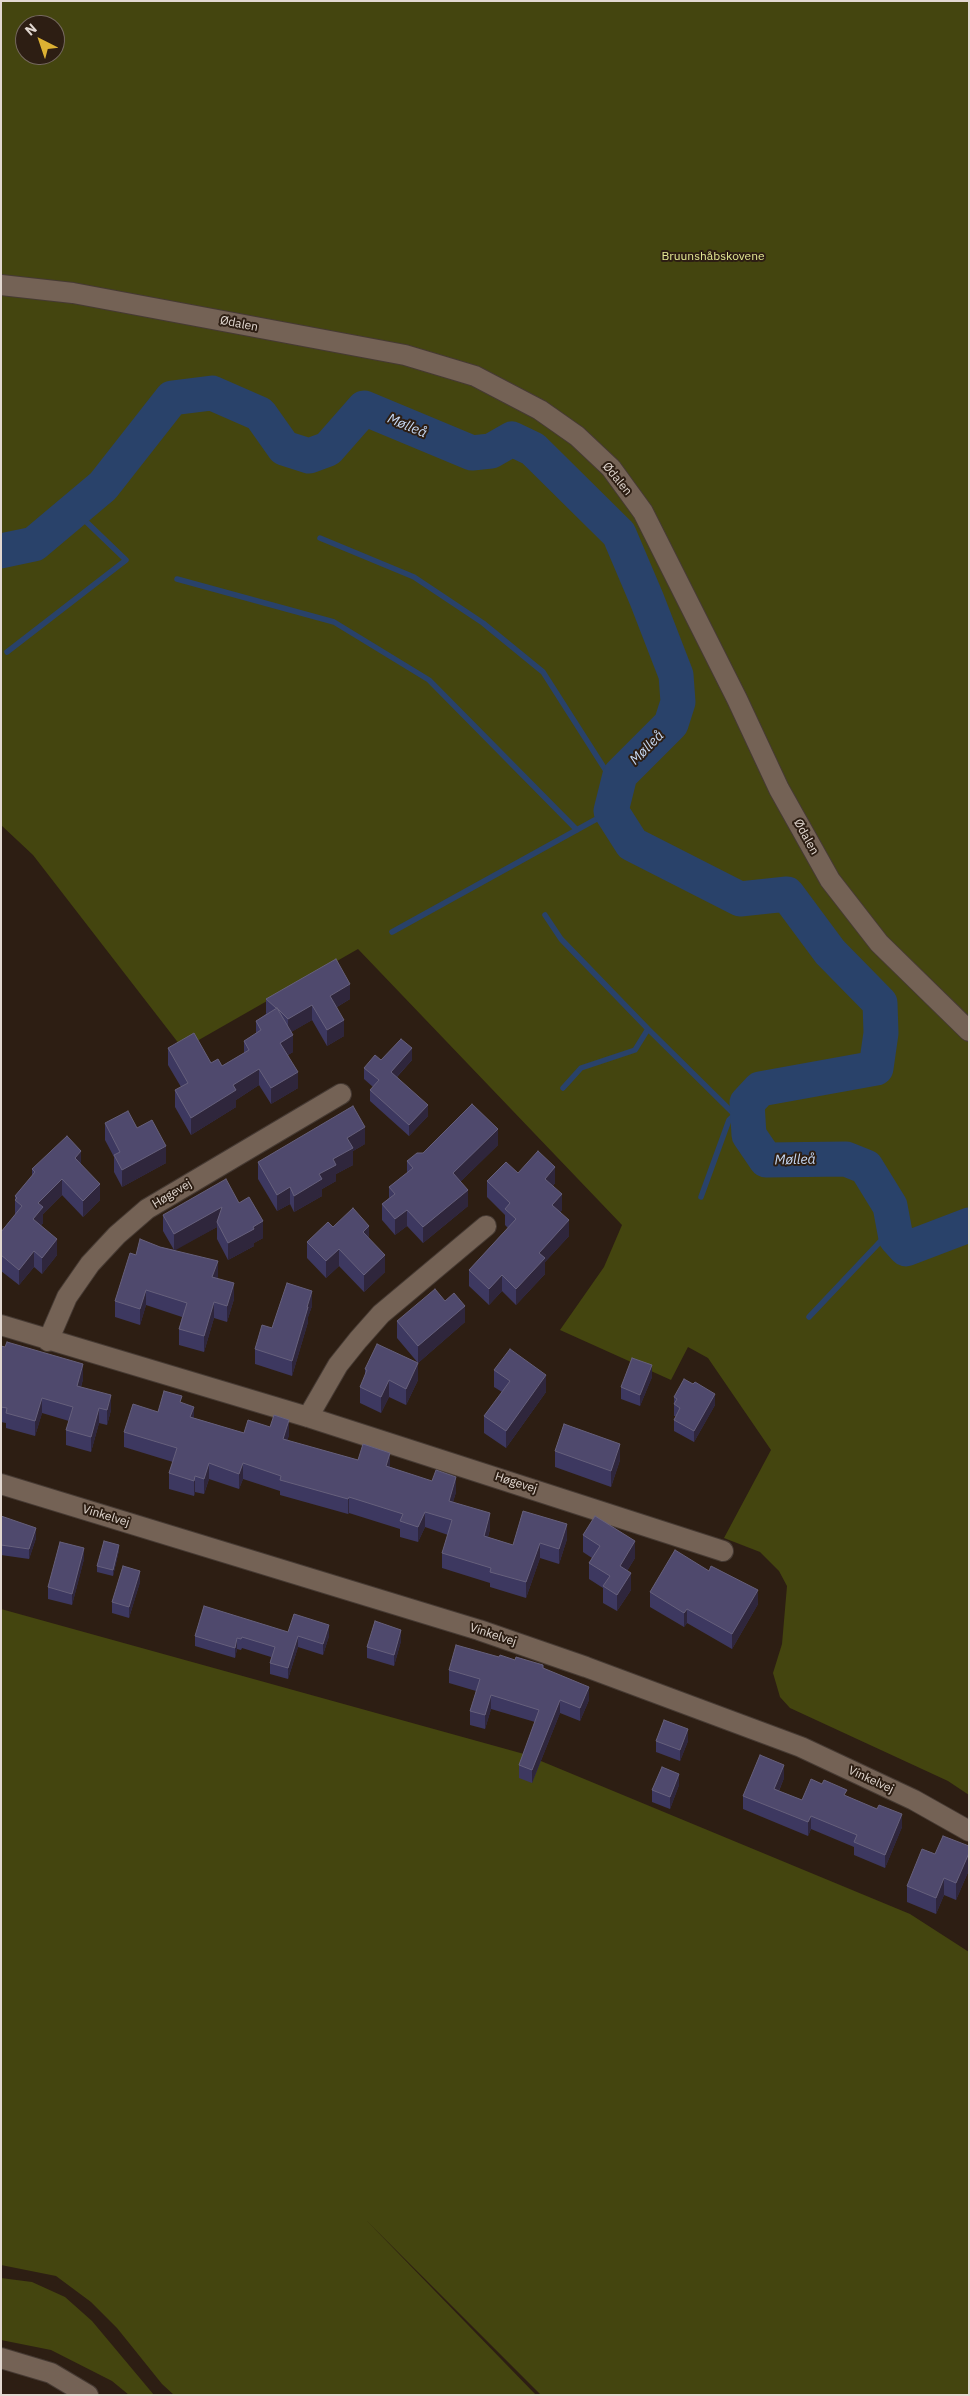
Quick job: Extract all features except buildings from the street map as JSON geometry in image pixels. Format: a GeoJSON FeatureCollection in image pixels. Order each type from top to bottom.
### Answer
{"type":"FeatureCollection","features":[{"type":"Feature","properties":{"kind":"street","name":"Ødalen"},"geometry":{"type":"LineString","coordinates":[[1,285],[73,293],[405,355],[475,376],[540,410],[576,436],[611,468],[643,512],[737,698],[779,789],[830,880],[879,944],[969,1031]]}},
{"type":"Feature","properties":{"kind":"street","name":"Høgevej"},"geometry":{"type":"LineString","coordinates":[[48,1341],[67,1296],[90,1264],[117,1235],[147,1209],[341,1094]]}},
{"type":"Feature","properties":{"kind":"street"},"geometry":{"type":"LineString","coordinates":[[308,1417],[338,1365],[381,1314],[486,1226]]}},
{"type":"Feature","properties":{"kind":"street","name":"Høgevej"},"geometry":{"type":"LineString","coordinates":[[1,1325],[48,1341],[308,1417],[723,1551]]}},
{"type":"Feature","properties":{"kind":"street","name":"Vinkelvej"},"geometry":{"type":"LineString","coordinates":[[1,1484],[479,1630],[586,1667],[801,1747],[914,1800],[969,1831]]}},
{"type":"Feature","properties":{"kind":"street"},"geometry":{"type":"LineString","coordinates":[[1,2358],[51,2373],[88,2395]]}},
{"type":"Feature","properties":{"kind":"green space","name":"Bruunshåbskovene"},"geometry":{"type":"Polygon","coordinates":[[[1,1],[969,1],[969,1795],[948,1781],[790,1708],[780,1697],[773,1673],[782,1644],[787,1586],[779,1571],[760,1552],[724,1538],[771,1450],[708,1358],[688,1347],[671,1380],[560,1330],[604,1267],[622,1225],[358,949],[183,1049],[33,855],[1,825],[1,1]]]}},
{"type":"Feature","properties":{"kind":"green space"},"geometry":{"type":"Polygon","coordinates":[[[1,1609],[524,1754],[910,1914],[969,1952],[969,2395],[541,2395],[366,2220],[536,2395],[174,2395],[162,2384],[117,2328],[91,2302],[56,2276],[1,2265],[1,1609]]]}},
{"type":"Feature","properties":{"kind":"green space"},"geometry":{"type":"Polygon","coordinates":[[[1,2278],[32,2282],[65,2297],[92,2321],[154,2395],[129,2395],[112,2381],[51,2350],[1,2340],[1,2278]]]}},
{"type":"Feature","properties":{"kind":"waterway","name":"Mølleå"},"geometry":{"type":"LineString","coordinates":[[1,551],[34,544],[103,486],[172,398],[212,393],[260,414],[284,448],[309,456],[328,449],[364,408],[472,453],[491,451],[512,439],[533,449],[619,534],[676,675],[678,702],[671,724],[620,775],[611,811],[632,844],[740,899],[787,894],[830,952],[880,1003],[881,1033],[876,1068],[760,1089],[747,1103],[749,1135],[766,1160],[846,1159],[866,1167],[890,1206],[896,1238],[906,1249],[969,1225]]}},
{"type":"Feature","properties":{"kind":"waterway"},"geometry":{"type":"LineString","coordinates":[[7,652],[126,560],[74,510]]}},
{"type":"Feature","properties":{"kind":"waterway"},"geometry":{"type":"LineString","coordinates":[[320,538],[414,577],[483,623],[543,672],[617,788]]}},
{"type":"Feature","properties":{"kind":"waterway"},"geometry":{"type":"LineString","coordinates":[[177,579],[334,622],[429,680],[577,830]]}},
{"type":"Feature","properties":{"kind":"waterway"},"geometry":{"type":"LineString","coordinates":[[392,932],[611,811]]}},
{"type":"Feature","properties":{"kind":"waterway"},"geometry":{"type":"LineString","coordinates":[[545,915],[561,939],[734,1114]]}},
{"type":"Feature","properties":{"kind":"waterway"},"geometry":{"type":"LineString","coordinates":[[563,1088],[581,1068],[635,1050],[648,1029]]}},
{"type":"Feature","properties":{"kind":"waterway"},"geometry":{"type":"LineString","coordinates":[[701,1197],[729,1120],[747,1103]]}},
{"type":"Feature","properties":{"kind":"waterway"},"geometry":{"type":"LineString","coordinates":[[809,1317],[894,1227]]}}]}
